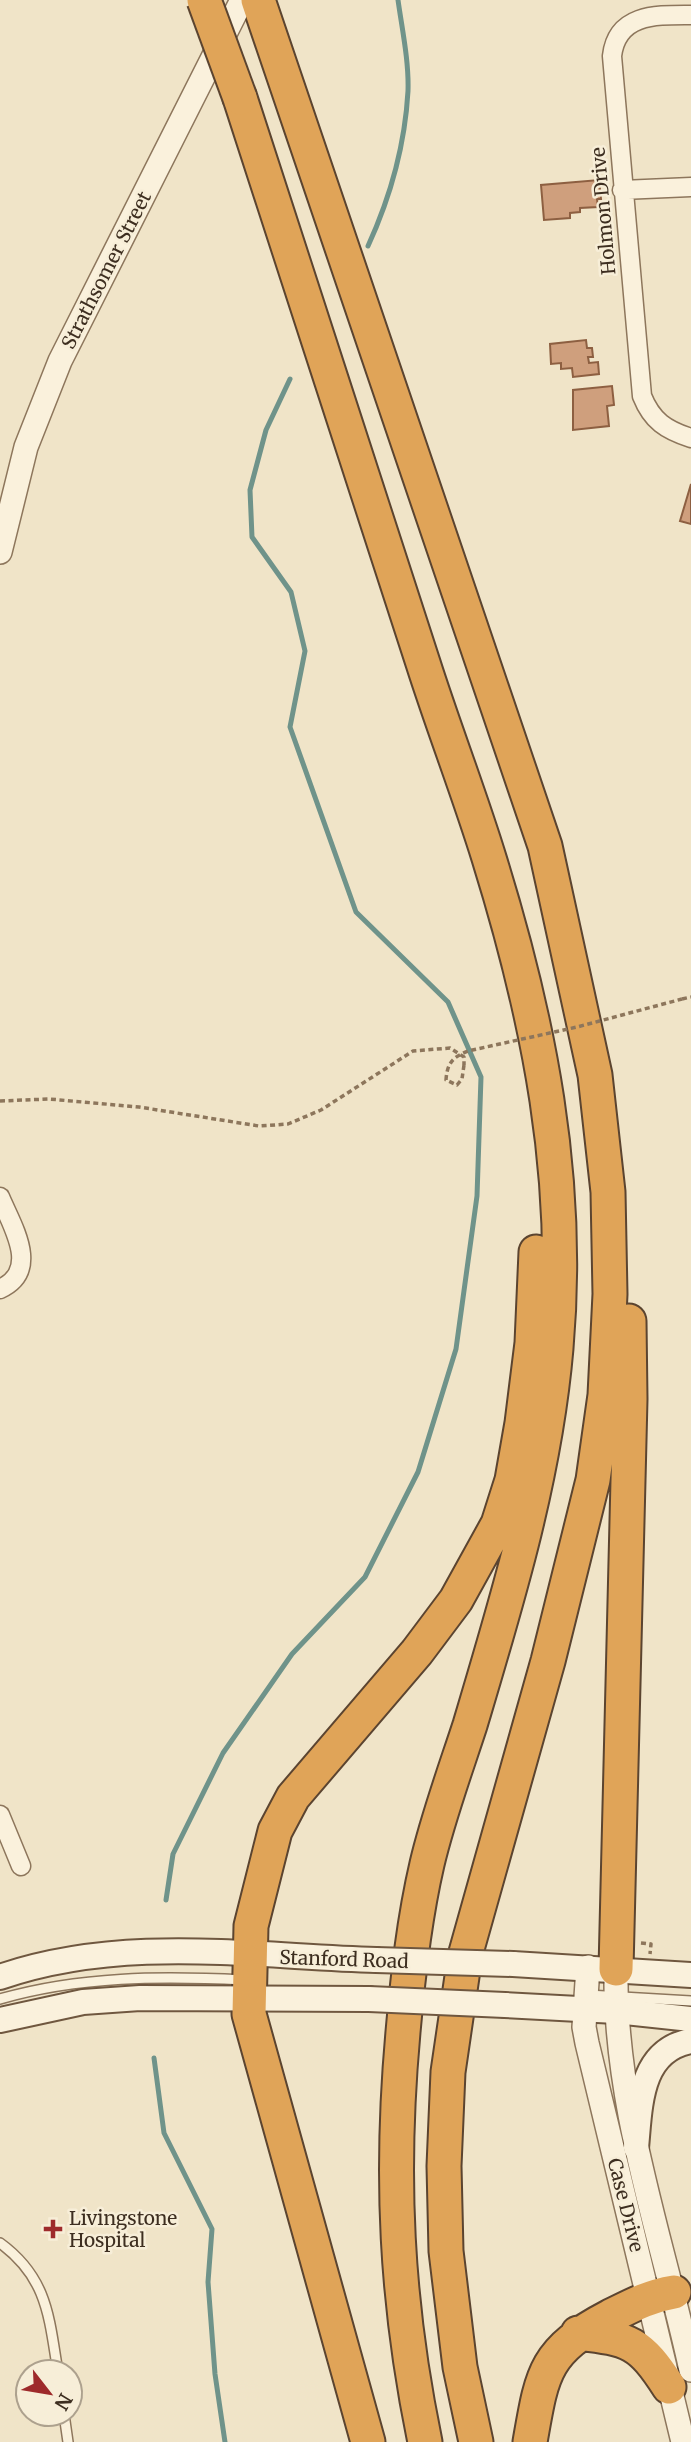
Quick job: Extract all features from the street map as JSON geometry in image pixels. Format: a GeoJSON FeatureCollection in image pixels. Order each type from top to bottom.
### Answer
{"type":"FeatureCollection","features":[{"type":"Feature","properties":{"kind":"highway"},"geometry":{"type":"LineString","coordinates":[[204,0],[240,97],[435,701],[488,855],[524,981],[546,1080],[555,1147],[558,1243],[556,1345],[526,1534],[428,1861],[411,1948],[394,2171],[397,2254],[411,2374],[425,2442]]}},
{"type":"Feature","properties":{"kind":"highway"},"geometry":{"type":"LineString","coordinates":[[258,0],[545,846],[585,981],[610,1080],[625,1195],[630,1399],[609,1986]]}},
{"type":"Feature","properties":{"kind":"highway"},"geometry":{"type":"LineString","coordinates":[[368,2442],[249,2014],[249,1977],[251,1926],[275,1831],[293,1797],[410,1661],[462,1590],[498,1524],[512,1480],[523,1423],[532,1343],[536,1254],[534,1160],[526,1082],[509,987],[435,701]]}},
{"type":"Feature","properties":{"kind":"highway"},"geometry":{"type":"LineString","coordinates":[[476,2442],[460,2367],[446,2251],[444,2166],[448,2072],[465,1956],[577,1554],[593,1480],[605,1395],[610,1294],[608,1192],[595,1075],[545,846]]}},
{"type":"Feature","properties":{"kind":"highway"},"geometry":{"type":"LineString","coordinates":[[530,2442],[545,2376],[561,2347],[578,2333],[661,2294]]}},
{"type":"Feature","properties":{"kind":"highway"},"geometry":{"type":"LineString","coordinates":[[578,2333],[631,2344],[680,2378]]}},
{"type":"Feature","properties":{"kind":"main road","name":"Stanford Road"},"geometry":{"type":"LineString","coordinates":[[0,1977],[62,1960],[156,1949],[249,1977],[369,1999],[505,2005],[586,2002],[609,1986],[691,1975]]}},
{"type":"Feature","properties":{"kind":"main road","name":"Stanford Road"},"geometry":{"type":"LineString","coordinates":[[0,2020],[83,2002],[140,1998],[249,1977],[376,1960],[513,1964],[609,1986],[691,2019]]}},
{"type":"Feature","properties":{"kind":"main road"},"geometry":{"type":"LineString","coordinates":[[636,2148],[640,2093],[650,2069],[671,2049],[691,2041]]}},
{"type":"Feature","properties":{"kind":"street","name":"Strathsomer Street"},"geometry":{"type":"LineString","coordinates":[[0,552],[26,447],[60,361],[242,0]]}},
{"type":"Feature","properties":{"kind":"street","name":"Holmon Drive"},"geometry":{"type":"LineString","coordinates":[[691,15],[637,19],[620,32],[614,44],[613,66],[642,396],[654,419],[675,433],[691,438]]}},
{"type":"Feature","properties":{"kind":"street"},"geometry":{"type":"LineString","coordinates":[[622,190],[691,187]]}},
{"type":"Feature","properties":{"kind":"street"},"geometry":{"type":"LineString","coordinates":[[0,1197],[22,1249],[23,1260],[14,1279],[0,1289]]}},
{"type":"Feature","properties":{"kind":"street"},"geometry":{"type":"LineString","coordinates":[[0,1815],[21,1866]]}},
{"type":"Feature","properties":{"kind":"street","name":"Case Drive"},"geometry":{"type":"LineString","coordinates":[[661,2294],[587,2043],[586,2002],[609,1986],[622,2076],[661,2294],[680,2378],[683,2442]]}},
{"type":"Feature","properties":{"kind":"lane"},"geometry":{"type":"LineString","coordinates":[[0,1999],[71,1983],[111,1979],[249,1977]]}},
{"type":"Feature","properties":{"kind":"lane"},"geometry":{"type":"LineString","coordinates":[[609,1986],[691,2001]]}},
{"type":"Feature","properties":{"kind":"lane"},"geometry":{"type":"LineString","coordinates":[[0,2243],[13,2252],[37,2280],[49,2314],[56,2358]]}},
{"type":"Feature","properties":{"kind":"path"},"geometry":{"type":"LineString","coordinates":[[0,1101],[48,1099],[139,1107],[259,1126],[288,1124],[321,1110],[413,1051],[450,1048],[464,1057],[462,1079],[457,1085],[449,1084],[446,1080],[454,1056],[468,1051],[577,1027],[691,997]]}},
{"type":"Feature","properties":{"kind":"building"},"geometry":{"type":"Polygon","coordinates":[[[599,180],[601,199],[597,199],[598,207],[580,208],[580,212],[570,213],[570,218],[544,220],[541,185],[599,180]]]}},
{"type":"Feature","properties":{"kind":"building"},"geometry":{"type":"Polygon","coordinates":[[[586,340],[587,348],[592,348],[593,357],[588,357],[589,363],[598,362],[599,374],[573,377],[572,368],[561,369],[561,363],[551,364],[550,344],[586,340]]]}},
{"type":"Feature","properties":{"kind":"building"},"geometry":{"type":"Polygon","coordinates":[[[612,386],[614,405],[607,406],[609,426],[573,430],[573,390],[612,386]]]}},
{"type":"Feature","properties":{"kind":"building"},"geometry":{"type":"Polygon","coordinates":[[[691,484],[691,524],[680,521],[691,484]]]}},
{"type":"Feature","properties":{"kind":"waterway"},"geometry":{"type":"LineString","coordinates":[[368,246],[383,209],[404,131],[407,68],[398,0]]}},
{"type":"Feature","properties":{"kind":"waterway"},"geometry":{"type":"LineString","coordinates":[[166,1900],[173,1854],[223,1753],[292,1654],[365,1577],[418,1472],[456,1349],[477,1196],[481,1077],[448,1002],[356,912],[290,727],[305,651],[291,592],[252,537],[250,490],[266,430],[290,379]]}},
{"type":"Feature","properties":{"kind":"waterway"},"geometry":{"type":"LineString","coordinates":[[154,2058],[164,2133],[212,2229],[208,2282],[215,2374],[225,2442]]}},
{"type":"Feature","properties":{"kind":"place","name":"Livingstone Hospital"},"geometry":{"type":"Point","coordinates":[53,2229]}}]}
